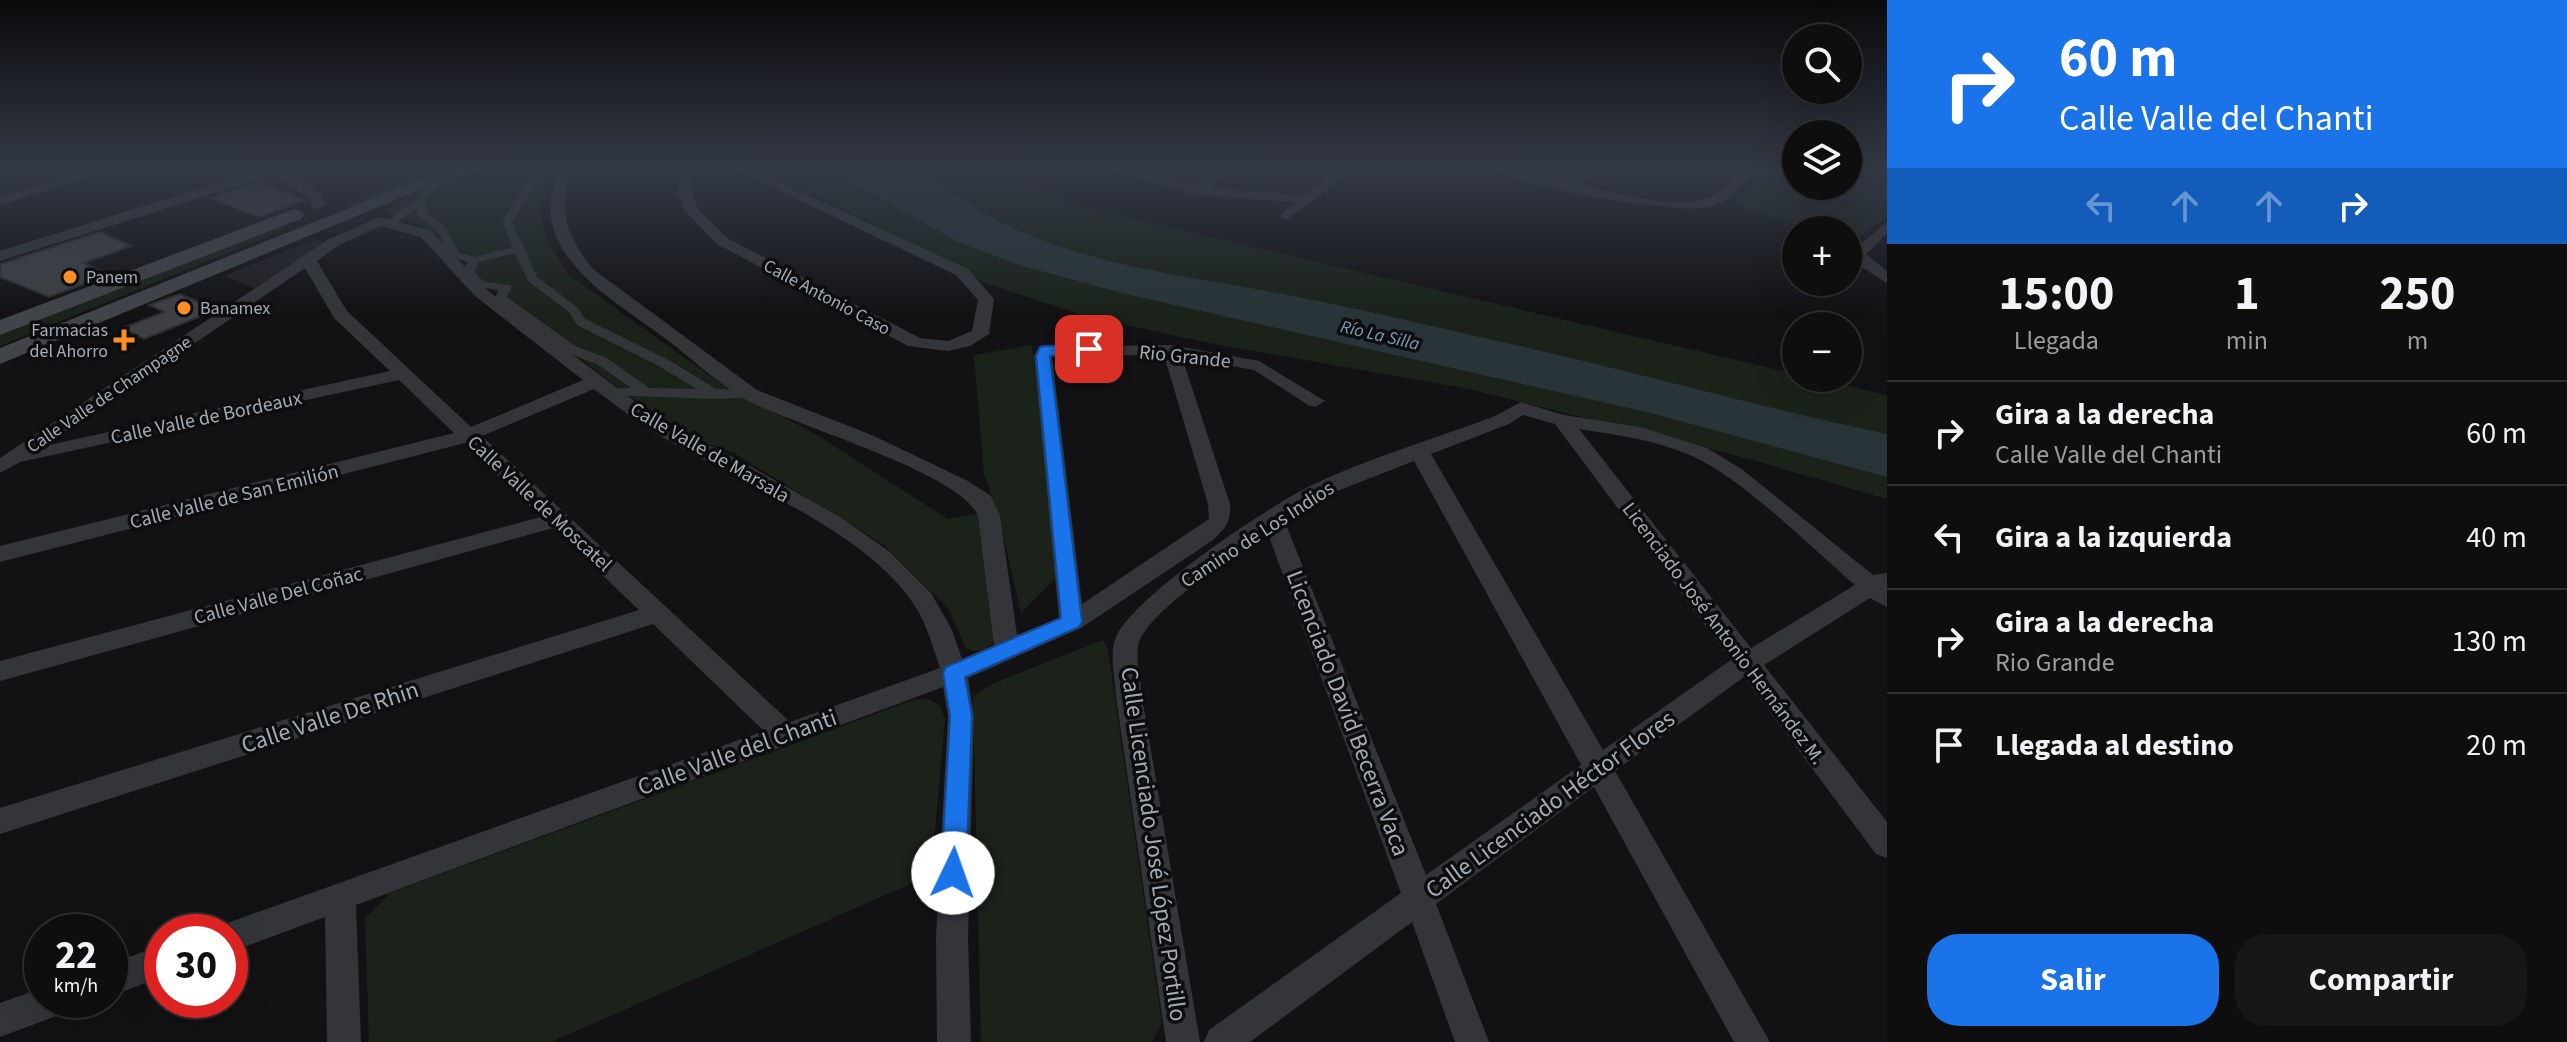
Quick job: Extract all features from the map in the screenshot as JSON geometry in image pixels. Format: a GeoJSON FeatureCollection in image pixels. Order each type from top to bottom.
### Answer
{"type":"FeatureCollection","features":[{"type":"Feature","properties":{"kind":"main road"},"geometry":{"type":"LineString","coordinates":[[0,357],[296,237],[328,227],[343,217]]}},
{"type":"Feature","properties":{"kind":"main road"},"geometry":{"type":"LineString","coordinates":[[262,251],[350,217]]}},
{"type":"Feature","properties":{"kind":"main road"},"geometry":{"type":"LineString","coordinates":[[0,328],[328,227]]}},
{"type":"Feature","properties":{"kind":"street"},"geometry":{"type":"LineString","coordinates":[[0,256],[123,217]]}},
{"type":"Feature","properties":{"kind":"street"},"geometry":{"type":"LineString","coordinates":[[324,217],[328,227]]}},
{"type":"Feature","properties":{"kind":"street"},"geometry":{"type":"LineString","coordinates":[[384,217],[385,222],[394,217]]}},
{"type":"Feature","properties":{"kind":"street"},"geometry":{"type":"LineString","coordinates":[[426,217],[442,229],[454,255],[475,260],[519,249]]}},
{"type":"Feature","properties":{"kind":"street"},"geometry":{"type":"LineString","coordinates":[[510,217],[507,222],[532,279],[573,310],[581,322],[662,362],[716,395]]}},
{"type":"Feature","properties":{"kind":"street"},"geometry":{"type":"LineString","coordinates":[[557,217],[559,231],[569,251],[611,291],[750,394],[867,440],[961,486],[983,501],[989,516],[1007,651]]}},
{"type":"Feature","properties":{"kind":"street","name":"Calle Antonio Caso"},"geometry":{"type":"LineString","coordinates":[[694,217],[722,241],[806,287],[928,347],[961,344],[980,334],[986,299],[972,280],[948,265],[844,217]]}},
{"type":"Feature","properties":{"kind":"street","name":"Calle Valle de Champagne"},"geometry":{"type":"LineString","coordinates":[[6,463],[309,261],[328,227],[385,222]]}},
{"type":"Feature","properties":{"kind":"street","name":"Calle Valle de Marsala"},"geometry":{"type":"LineString","coordinates":[[385,222],[417,229],[432,239],[481,293],[671,434],[776,489],[882,557],[923,599],[940,630],[954,673]]}},
{"type":"Feature","properties":{"kind":"street"},"geometry":{"type":"LineString","coordinates":[[1887,226],[1858,253],[1860,260],[1887,278]]}},
{"type":"Feature","properties":{"kind":"street"},"geometry":{"type":"LineString","coordinates":[[475,260],[468,271],[481,285],[506,287],[501,298],[570,349],[602,361],[645,392]]}},
{"type":"Feature","properties":{"kind":"street","name":"Calle Valle de Moscatel"},"geometry":{"type":"LineString","coordinates":[[309,261],[331,303],[401,374],[785,734]]}},
{"type":"Feature","properties":{"kind":"street"},"geometry":{"type":"LineString","coordinates":[[0,365],[36,343]]}},
{"type":"Feature","properties":{"kind":"street","name":"Rio Grande"},"geometry":{"type":"LineString","coordinates":[[1072,622],[1043,356],[1045,351],[1171,350],[1259,366],[1315,401]]}},
{"type":"Feature","properties":{"kind":"street","name":"Calle Valle del Chanti"},"geometry":{"type":"LineString","coordinates":[[248,930],[954,673],[1072,622],[1205,535],[1220,521],[1219,504],[1171,350]]}},
{"type":"Feature","properties":{"kind":"street","name":"Calle Valle de Bordeaux"},"geometry":{"type":"LineString","coordinates":[[6,463],[401,374]]}},
{"type":"Feature","properties":{"kind":"street"},"geometry":{"type":"LineString","coordinates":[[604,387],[645,392],[750,394]]}},
{"type":"Feature","properties":{"kind":"street","name":"Calle Valle de San Emilión"},"geometry":{"type":"LineString","coordinates":[[0,554],[466,436],[604,387]]}},
{"type":"Feature","properties":{"kind":"street","name":"Camino de Los Indios"},"geometry":{"type":"LineString","coordinates":[[1125,647],[1140,620],[1180,583],[1339,480],[1420,453],[1512,414],[1562,420]]}},
{"type":"Feature","properties":{"kind":"street"},"geometry":{"type":"LineString","coordinates":[[1562,420],[1640,433],[1712,458],[1736,474],[1819,545],[1882,587]]}},
{"type":"Feature","properties":{"kind":"street","name":"Licenciado José Antonio Hernández M."},"geometry":{"type":"LineString","coordinates":[[1562,420],[1887,845]]}},
{"type":"Feature","properties":{"kind":"street"},"geometry":{"type":"LineString","coordinates":[[1420,453],[1753,1042]]}},
{"type":"Feature","properties":{"kind":"street","name":"Calle Valle Del Coñac"},"geometry":{"type":"LineString","coordinates":[[0,671],[556,520]]}},
{"type":"Feature","properties":{"kind":"street","name":"Licenciado David Becerra Vaca"},"geometry":{"type":"LineString","coordinates":[[1273,520],[1472,1042]]}},
{"type":"Feature","properties":{"kind":"street","name":"Calle Licenciado Héctor Flores"},"geometry":{"type":"LineString","coordinates":[[1221,1042],[1746,664],[1882,587]]}},
{"type":"Feature","properties":{"kind":"street","name":"Calle Valle De Rhin"},"geometry":{"type":"LineString","coordinates":[[0,821],[659,613]]}},
{"type":"Feature","properties":{"kind":"street","name":"Calle Licenciado José López Portillo"},"geometry":{"type":"LineString","coordinates":[[1125,647],[1129,697],[1183,1042]]}},
{"type":"Feature","properties":{"kind":"street"},"geometry":{"type":"LineString","coordinates":[[954,673],[961,716],[953,889],[954,1042]]}},
{"type":"Feature","properties":{"kind":"street"},"geometry":{"type":"LineString","coordinates":[[340,897],[344,1042]]}},
{"type":"Feature","properties":{"kind":"street"},"geometry":{"type":"LineString","coordinates":[[0,1020],[24,1011]]}},
{"type":"Feature","properties":{"kind":"shaded area"},"geometry":{"type":"Polygon","coordinates":[[[397,217],[542,217],[545,237],[569,275],[727,388],[812,432],[948,519],[976,514],[985,522],[995,640],[977,651],[965,647],[949,609],[884,545],[734,453],[692,438],[622,391],[485,283],[441,236],[397,217]]]}},
{"type":"Feature","properties":{"kind":"shaded area"},"geometry":{"type":"Polygon","coordinates":[[[858,217],[1124,217],[1782,371],[1782,392],[1862,392],[1862,389],[1887,395],[1887,499],[1735,455],[1469,389],[1209,343],[1085,316],[986,283],[858,217]]]}},
{"type":"Feature","properties":{"kind":"shaded area"},"geometry":{"type":"Polygon","coordinates":[[[1862,217],[1887,217],[1862,236],[1862,217]]]}},
{"type":"Feature","properties":{"kind":"shaded area"},"geometry":{"type":"Polygon","coordinates":[[[276,227],[286,229],[0,346],[0,335],[276,227]]]}},
{"type":"Feature","properties":{"kind":"shaded area"},"geometry":{"type":"Polygon","coordinates":[[[314,240],[324,241],[323,245],[257,289],[224,276],[314,240]]]}},
{"type":"Feature","properties":{"kind":"shaded area"},"geometry":{"type":"Polygon","coordinates":[[[1032,345],[1059,575],[1021,613],[999,517],[984,474],[974,355],[1032,345]]]}},
{"type":"Feature","properties":{"kind":"shaded area"},"geometry":{"type":"Polygon","coordinates":[[[1103,640],[1108,650],[1162,1023],[1152,1042],[981,1042],[973,696],[994,683],[1103,640]]]}},
{"type":"Feature","properties":{"kind":"shaded area"},"geometry":{"type":"Polygon","coordinates":[[[928,699],[940,706],[945,719],[931,875],[551,1042],[369,1042],[365,918],[390,893],[913,700],[928,699]]]}},
{"type":"Feature","properties":{"kind":"water","name":"Río La Silla"},"geometry":{"type":"Polygon","coordinates":[[[913,217],[992,217],[1052,244],[1148,270],[1378,314],[1887,434],[1887,477],[1651,413],[1122,293],[1019,265],[956,241],[913,217]]]}},
{"type":"Feature","properties":{"kind":"building"},"geometry":{"type":"Polygon","coordinates":[[[100,232],[131,246],[84,263],[108,275],[49,297],[0,277],[0,264],[100,232]]]}},
{"type":"Feature","properties":{"kind":"building"},"geometry":{"type":"Polygon","coordinates":[[[180,294],[217,310],[144,339],[123,328],[164,312],[149,305],[180,294]]]}},
{"type":"Feature","properties":{"kind":"place","name":"Panem"},"geometry":{"type":"Point","coordinates":[70,277]}},
{"type":"Feature","properties":{"kind":"place","name":"Banamex"},"geometry":{"type":"Point","coordinates":[184,308]}},
{"type":"Feature","properties":{"kind":"place","name":"Farmacias del Ahorro"},"geometry":{"type":"Point","coordinates":[124,340]}},
{"type":"Feature","properties":{"kind":"route"},"geometry":{"type":"LineString","coordinates":[[953,873],[961,716],[954,673],[1072,622],[1043,354],[1051,349],[1089,349]]}}]}
